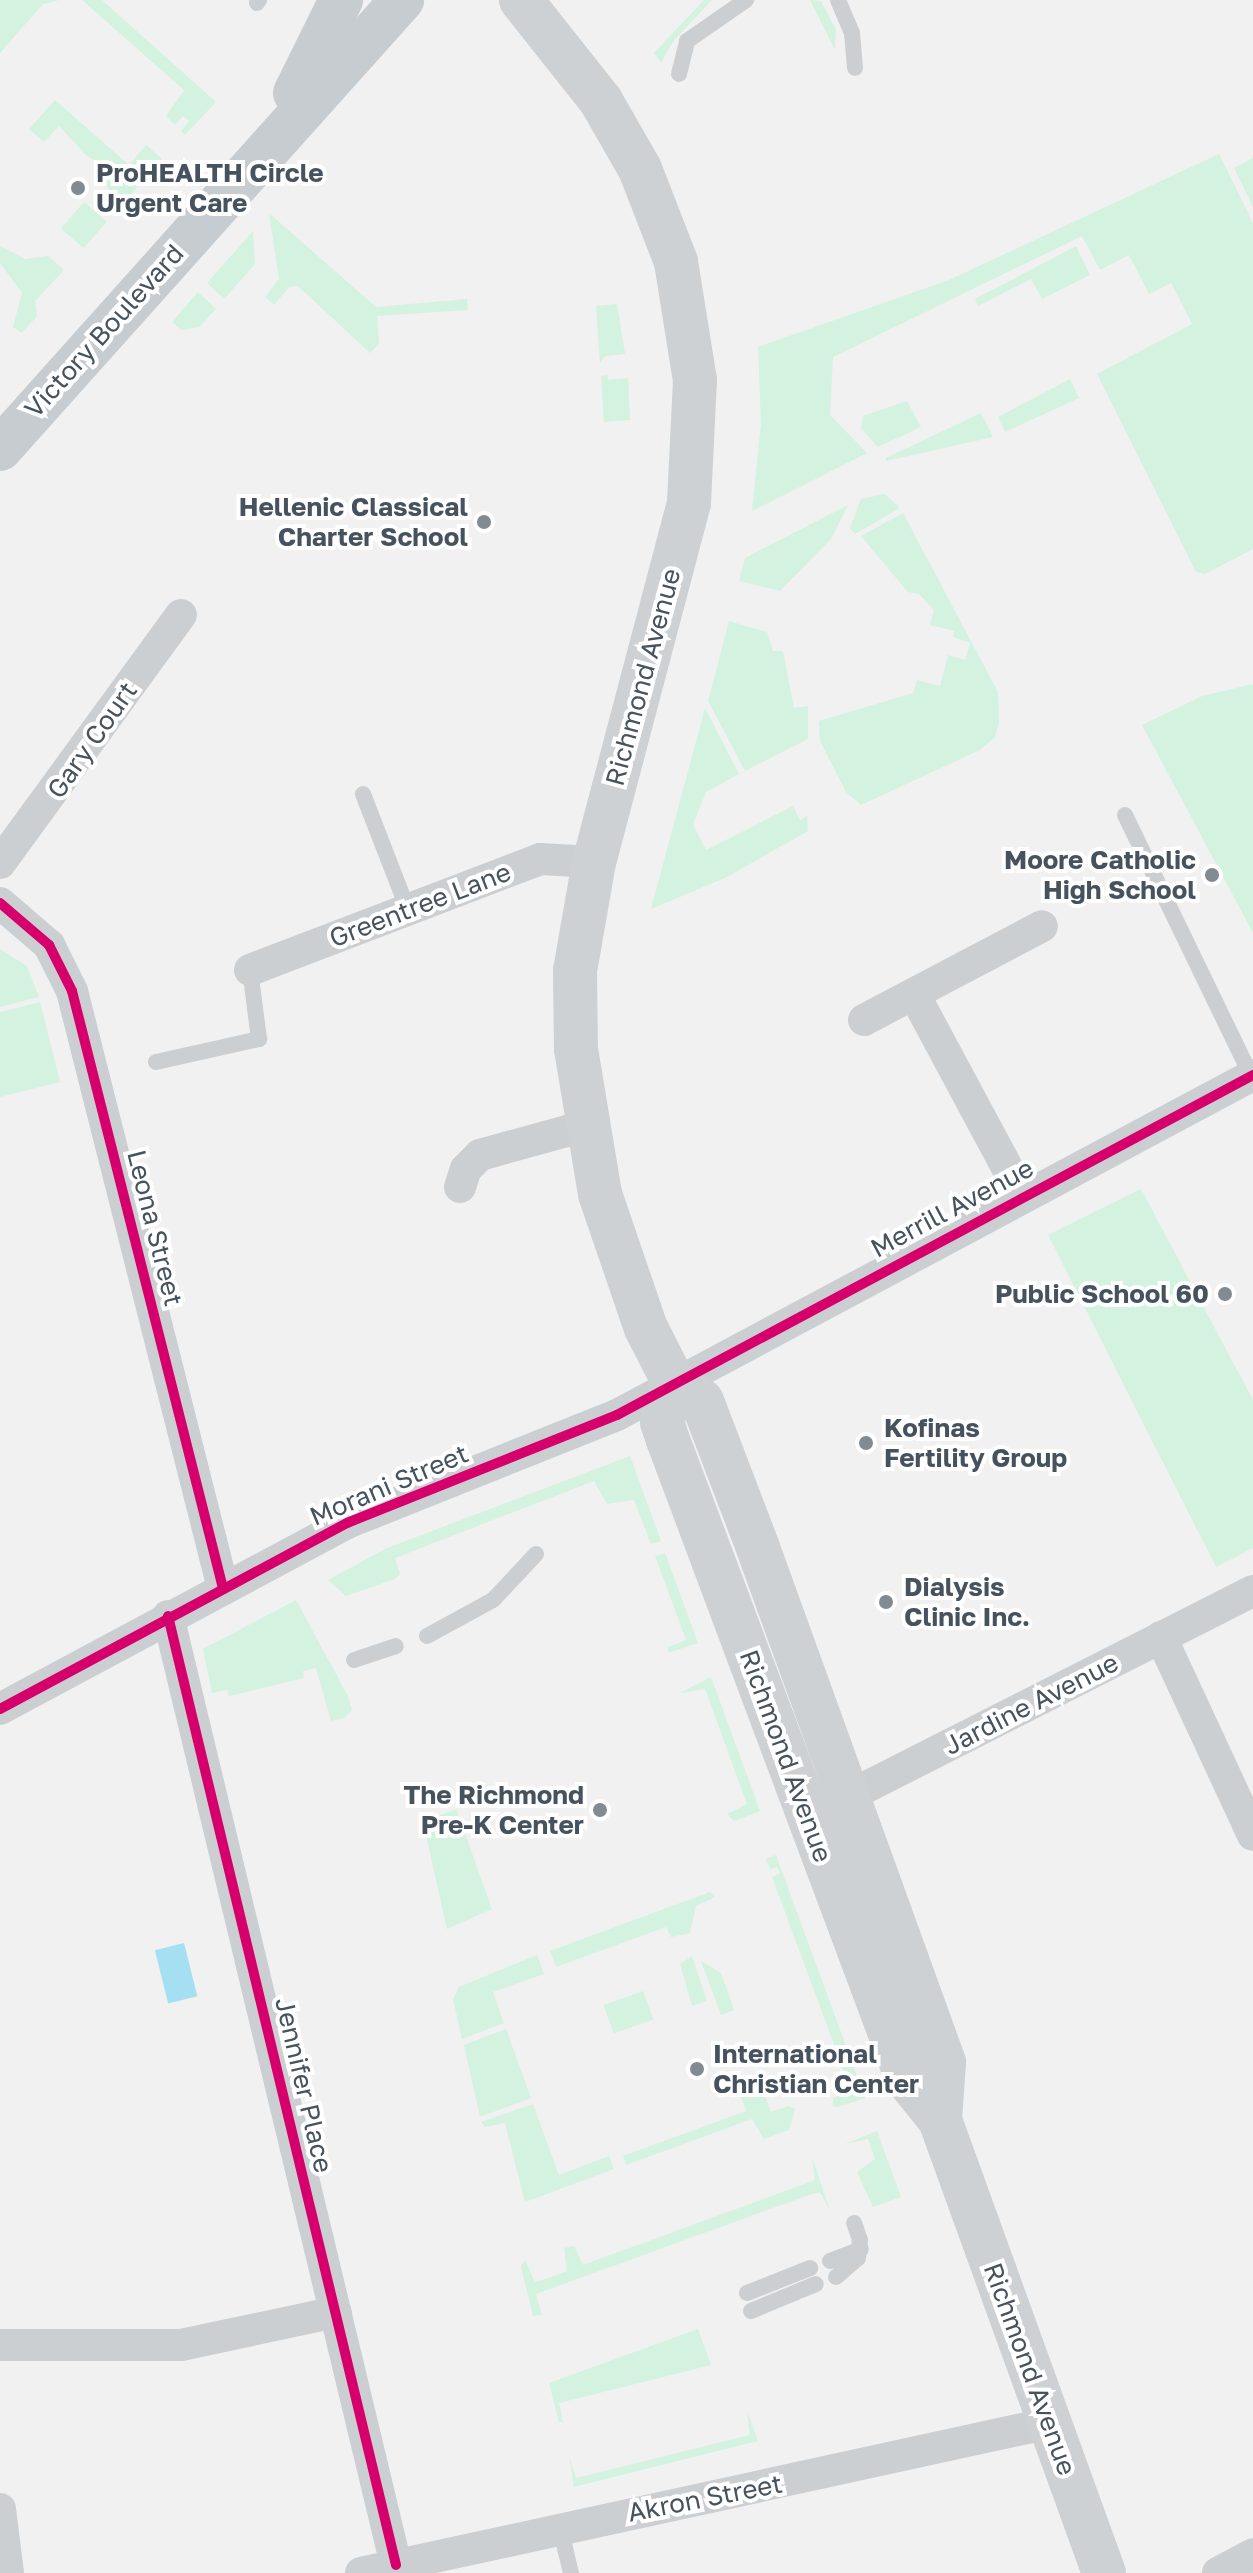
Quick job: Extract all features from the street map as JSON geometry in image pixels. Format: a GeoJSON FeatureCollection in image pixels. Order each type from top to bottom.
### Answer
{"type":"FeatureCollection","features":[{"type":"Feature","properties":{"kind":"main road"},"geometry":{"type":"LineString","coordinates":[[248,170],[329,32],[341,0]]}},
{"type":"Feature","properties":{"kind":"main road","name":"Victory Boulevard"},"geometry":{"type":"LineString","coordinates":[[0,449],[402,0]]}},
{"type":"Feature","properties":{"kind":"main road","name":"Richmond Avenue"},"geometry":{"type":"LineString","coordinates":[[521,0],[601,101],[640,169],[676,262],[695,380],[689,503],[594,862],[575,971],[576,1049],[588,1125],[620,1263],[674,1383],[702,1401],[944,2062],[940,2120]]}},
{"type":"Feature","properties":{"kind":"main road","name":"Richmond Avenue"},"geometry":{"type":"LineString","coordinates":[[674,1383],[662,1422],[907,2079],[940,2120],[1104,2573]]}},
{"type":"Feature","properties":{"kind":"street","name":"Gary Court"},"geometry":{"type":"LineString","coordinates":[[0,863],[181,615]]}},
{"type":"Feature","properties":{"kind":"street","name":"Greentree Lane"},"geometry":{"type":"LineString","coordinates":[[250,970],[540,859],[594,862]]}},
{"type":"Feature","properties":{"kind":"street","name":"Leona Street"},"geometry":{"type":"LineString","coordinates":[[0,903],[49,945],[72,991],[223,1588]]}},
{"type":"Feature","properties":{"kind":"street"},"geometry":{"type":"LineString","coordinates":[[864,1020],[1042,926]]}},
{"type":"Feature","properties":{"kind":"street"},"geometry":{"type":"LineString","coordinates":[[914,994],[1022,1195]]}},
{"type":"Feature","properties":{"kind":"street","name":"Merrill Avenue"},"geometry":{"type":"LineString","coordinates":[[674,1383],[1022,1195],[1252,1076]]}},
{"type":"Feature","properties":{"kind":"street"},"geometry":{"type":"LineString","coordinates":[[460,1187],[466,1169],[480,1155],[588,1125]]}},
{"type":"Feature","properties":{"kind":"street","name":"Morani Street"},"geometry":{"type":"LineString","coordinates":[[0,1709],[168,1616],[347,1523],[617,1415],[674,1383]]}},
{"type":"Feature","properties":{"kind":"street","name":"Jardine Avenue"},"geometry":{"type":"LineString","coordinates":[[809,1816],[1253,1591]]}},
{"type":"Feature","properties":{"kind":"street","name":"Jennifer Place"},"geometry":{"type":"LineString","coordinates":[[168,1616],[396,2565]]}},
{"type":"Feature","properties":{"kind":"street"},"geometry":{"type":"LineString","coordinates":[[1161,1637],[1253,1835]]}},
{"type":"Feature","properties":{"kind":"street"},"geometry":{"type":"LineString","coordinates":[[0,2345],[181,2345],[336,2312]]}},
{"type":"Feature","properties":{"kind":"street","name":"Akron Street"},"geometry":{"type":"LineString","coordinates":[[361,2573],[560,2527],[811,2478],[1050,2423]]}},
{"type":"Feature","properties":{"kind":"street"},"geometry":{"type":"LineString","coordinates":[[0,2509],[8,2573]]}},
{"type":"Feature","properties":{"kind":"street"},"geometry":{"type":"LineString","coordinates":[[1218,2573],[1253,2554]]}},
{"type":"Feature","properties":{"kind":"lane"},"geometry":{"type":"LineString","coordinates":[[679,74],[687,41],[746,0]]}},
{"type":"Feature","properties":{"kind":"lane"},"geometry":{"type":"LineString","coordinates":[[838,0],[852,33],[855,68]]}},
{"type":"Feature","properties":{"kind":"lane"},"geometry":{"type":"LineString","coordinates":[[363,794],[408,910]]}},
{"type":"Feature","properties":{"kind":"lane"},"geometry":{"type":"LineString","coordinates":[[1125,815],[1252,1076]]}},
{"type":"Feature","properties":{"kind":"lane"},"geometry":{"type":"LineString","coordinates":[[156,1062],[259,1039],[250,970]]}},
{"type":"Feature","properties":{"kind":"lane"},"geometry":{"type":"LineString","coordinates":[[427,1636],[493,1600],[536,1554]]}},
{"type":"Feature","properties":{"kind":"lane"},"geometry":{"type":"LineString","coordinates":[[354,1660],[396,1646]]}},
{"type":"Feature","properties":{"kind":"lane"},"geometry":{"type":"LineString","coordinates":[[833,2269],[861,2249],[854,2223]]}},
{"type":"Feature","properties":{"kind":"lane"},"geometry":{"type":"LineString","coordinates":[[747,2293],[813,2276],[751,2311]]}},
{"type":"Feature","properties":{"kind":"lane"},"geometry":{"type":"LineString","coordinates":[[560,2527],[571,2573]]}},
{"type":"Feature","properties":{"kind":"green space"},"geometry":{"type":"Polygon","coordinates":[[[0,0],[59,0],[43,4],[0,53],[0,0]]]}},
{"type":"Feature","properties":{"kind":"green space"},"geometry":{"type":"Polygon","coordinates":[[[82,0],[102,0],[216,102],[185,135],[181,131],[189,121],[183,116],[175,125],[166,116],[184,90],[82,0]]]}},
{"type":"Feature","properties":{"kind":"green space"},"geometry":{"type":"Polygon","coordinates":[[[704,0],[712,0],[674,40],[661,63],[654,53],[704,0]]]}},
{"type":"Feature","properties":{"kind":"green space"},"geometry":{"type":"Polygon","coordinates":[[[810,0],[821,1],[836,30],[835,50],[810,0]]]}},
{"type":"Feature","properties":{"kind":"green space"},"geometry":{"type":"Polygon","coordinates":[[[55,100],[129,165],[146,145],[162,159],[124,202],[101,182],[110,171],[86,155],[59,126],[44,142],[29,129],[55,100]]]}},
{"type":"Feature","properties":{"kind":"green space"},"geometry":{"type":"Polygon","coordinates":[[[1219,154],[1253,223],[1253,549],[1205,574],[1196,572],[1097,374],[1192,324],[1171,283],[1149,294],[1129,255],[1100,270],[1082,236],[833,357],[830,415],[867,453],[752,511],[761,424],[758,347],[949,280],[1219,154]]]}},
{"type":"Feature","properties":{"kind":"green space"},"geometry":{"type":"Polygon","coordinates":[[[1253,158],[1253,207],[1234,168],[1253,158]]]}},
{"type":"Feature","properties":{"kind":"green space"},"geometry":{"type":"Polygon","coordinates":[[[84,202],[107,222],[84,248],[61,228],[84,202]]]}},
{"type":"Feature","properties":{"kind":"green space"},"geometry":{"type":"Polygon","coordinates":[[[269,213],[376,307],[467,299],[468,310],[377,316],[379,344],[370,353],[298,286],[289,287],[274,305],[265,297],[279,279],[269,213]]]}},
{"type":"Feature","properties":{"kind":"green space"},"geometry":{"type":"Polygon","coordinates":[[[253,231],[255,264],[224,299],[207,283],[253,231]]]}},
{"type":"Feature","properties":{"kind":"green space"},"geometry":{"type":"Polygon","coordinates":[[[0,246],[25,259],[48,256],[64,270],[35,301],[37,316],[22,333],[13,327],[22,293],[0,263],[0,246]]]}},
{"type":"Feature","properties":{"kind":"green space"},"geometry":{"type":"Polygon","coordinates":[[[1076,246],[1090,275],[1042,299],[1031,279],[978,306],[975,299],[1076,246]]]}},
{"type":"Feature","properties":{"kind":"green space"},"geometry":{"type":"Polygon","coordinates":[[[198,292],[216,309],[199,327],[182,330],[172,322],[198,292]]]}},
{"type":"Feature","properties":{"kind":"green space"},"geometry":{"type":"Polygon","coordinates":[[[617,304],[625,354],[605,356],[600,363],[596,306],[617,304]]]}},
{"type":"Feature","properties":{"kind":"green space"},"geometry":{"type":"Polygon","coordinates":[[[607,375],[608,380],[628,378],[630,420],[604,422],[601,376],[607,375]]]}},
{"type":"Feature","properties":{"kind":"green space"},"geometry":{"type":"Polygon","coordinates":[[[1070,379],[1079,398],[1005,432],[998,417],[1070,379]]]}},
{"type":"Feature","properties":{"kind":"green space"},"geometry":{"type":"Polygon","coordinates":[[[907,401],[921,427],[878,447],[861,428],[863,416],[907,401]]]}},
{"type":"Feature","properties":{"kind":"green space"},"geometry":{"type":"Polygon","coordinates":[[[981,413],[993,437],[886,461],[886,458],[981,413]]]}},
{"type":"Feature","properties":{"kind":"green space"},"geometry":{"type":"Polygon","coordinates":[[[885,494],[900,508],[855,534],[850,528],[861,499],[885,494]]]}},
{"type":"Feature","properties":{"kind":"green space"},"geometry":{"type":"Polygon","coordinates":[[[848,505],[831,539],[780,591],[739,581],[745,558],[848,505]]]}},
{"type":"Feature","properties":{"kind":"green space"},"geometry":{"type":"Polygon","coordinates":[[[903,513],[998,692],[999,723],[995,737],[980,750],[861,805],[846,792],[820,741],[819,721],[913,693],[917,680],[940,686],[948,655],[965,660],[970,643],[953,637],[954,631],[930,625],[934,610],[919,594],[908,592],[861,536],[903,513]]]}},
{"type":"Feature","properties":{"kind":"green space"},"geometry":{"type":"Polygon","coordinates":[[[729,621],[767,632],[773,651],[783,651],[794,708],[808,706],[808,739],[745,771],[708,701],[729,621]]]}},
{"type":"Feature","properties":{"kind":"green space"},"geometry":{"type":"Polygon","coordinates":[[[1253,684],[1253,933],[1142,725],[1202,696],[1253,684]]]}},
{"type":"Feature","properties":{"kind":"green space"},"geometry":{"type":"Polygon","coordinates":[[[705,708],[739,774],[706,792],[693,824],[706,850],[793,806],[800,820],[807,816],[808,831],[727,877],[651,909],[705,708]]]}},
{"type":"Feature","properties":{"kind":"green space"},"geometry":{"type":"Polygon","coordinates":[[[0,949],[27,966],[39,997],[0,1007],[0,949]]]}},
{"type":"Feature","properties":{"kind":"green space"},"geometry":{"type":"Polygon","coordinates":[[[40,1002],[60,1082],[0,1097],[0,1012],[40,1002]]]}},
{"type":"Feature","properties":{"kind":"green space"},"geometry":{"type":"Polygon","coordinates":[[[1141,1189],[1253,1400],[1253,1548],[1216,1567],[1048,1235],[1141,1189]]]}},
{"type":"Feature","properties":{"kind":"green space"},"geometry":{"type":"Polygon","coordinates":[[[630,1456],[661,1541],[651,1544],[634,1500],[607,1504],[594,1481],[395,1558],[400,1574],[395,1579],[346,1596],[328,1580],[387,1548],[630,1456]]]}},
{"type":"Feature","properties":{"kind":"green space"},"geometry":{"type":"Polygon","coordinates":[[[665,1553],[698,1643],[668,1653],[668,1647],[686,1640],[655,1556],[665,1553]]]}},
{"type":"Feature","properties":{"kind":"green space"},"geometry":{"type":"Polygon","coordinates":[[[296,1600],[348,1696],[352,1710],[344,1718],[331,1721],[316,1668],[303,1671],[304,1678],[229,1696],[227,1690],[212,1693],[203,1649],[296,1600]]]}},
{"type":"Feature","properties":{"kind":"green space"},"geometry":{"type":"Polygon","coordinates":[[[711,1677],[760,1811],[734,1821],[727,1814],[747,1804],[705,1689],[680,1693],[711,1677]]]}},
{"type":"Feature","properties":{"kind":"green space"},"geometry":{"type":"Polygon","coordinates":[[[456,1809],[492,1909],[447,1929],[423,1822],[456,1809]]]}},
{"type":"Feature","properties":{"kind":"green space"},"geometry":{"type":"Polygon","coordinates":[[[776,1855],[865,2098],[838,2107],[833,2106],[833,2098],[851,2090],[772,1877],[780,1873],[777,1867],[770,1869],[766,1859],[776,1855]]]}},
{"type":"Feature","properties":{"kind":"green space"},"geometry":{"type":"Polygon","coordinates":[[[710,1892],[715,1897],[696,1906],[690,1933],[671,1937],[666,1927],[556,1967],[550,1951],[710,1892]]]}},
{"type":"Feature","properties":{"kind":"green space"},"geometry":{"type":"Polygon","coordinates":[[[537,1955],[544,1974],[493,1992],[504,2023],[462,2039],[453,1999],[459,1987],[537,1955]]]}},
{"type":"Feature","properties":{"kind":"green space"},"geometry":{"type":"Polygon","coordinates":[[[692,1956],[707,2001],[692,2006],[680,1964],[692,1956]]]}},
{"type":"Feature","properties":{"kind":"green space"},"geometry":{"type":"Polygon","coordinates":[[[701,1961],[721,1973],[734,2010],[721,2015],[701,1961]]]}},
{"type":"Feature","properties":{"kind":"green space"},"geometry":{"type":"Polygon","coordinates":[[[643,1991],[653,2019],[614,2034],[604,2005],[643,1991]]]}},
{"type":"Feature","properties":{"kind":"green space"},"geometry":{"type":"Polygon","coordinates":[[[506,2029],[531,2098],[480,2117],[464,2045],[506,2029]]]}},
{"type":"Feature","properties":{"kind":"green space"},"geometry":{"type":"Polygon","coordinates":[[[762,2087],[771,2112],[788,2106],[795,2109],[789,2130],[764,2139],[752,2119],[626,2165],[623,2156],[746,2111],[740,2094],[762,2087]]]}},
{"type":"Feature","properties":{"kind":"green space"},"geometry":{"type":"Polygon","coordinates":[[[533,2104],[559,2175],[609,2156],[614,2169],[525,2202],[505,2123],[485,2127],[481,2122],[533,2104]]]}},
{"type":"Feature","properties":{"kind":"green space"},"geometry":{"type":"Polygon","coordinates":[[[877,2131],[901,2197],[873,2207],[857,2172],[875,2159],[868,2139],[845,2144],[877,2131]]]}},
{"type":"Feature","properties":{"kind":"green space"},"geometry":{"type":"Polygon","coordinates":[[[812,2157],[830,2211],[820,2192],[809,2195],[536,2294],[542,2315],[533,2316],[521,2266],[525,2260],[535,2282],[546,2279],[567,2271],[564,2248],[574,2246],[583,2265],[815,2180],[812,2157]]]}},
{"type":"Feature","properties":{"kind":"green space"},"geometry":{"type":"Polygon","coordinates":[[[698,2329],[711,2365],[559,2403],[563,2422],[559,2422],[549,2383],[698,2329]]]}},
{"type":"Feature","properties":{"kind":"green space"},"geometry":{"type":"Polygon","coordinates":[[[747,2411],[758,2441],[574,2487],[569,2456],[576,2478],[750,2435],[747,2411]]]}},
{"type":"Feature","properties":{"kind":"water"},"geometry":{"type":"Polygon","coordinates":[[[184,1943],[197,1996],[168,2004],[155,1950],[184,1943]]]}},
{"type":"Feature","properties":{"kind":"cycle path"},"geometry":{"type":"LineString","coordinates":[[0,903],[49,945],[72,991],[223,1588]]}},
{"type":"Feature","properties":{"kind":"cycle path"},"geometry":{"type":"LineString","coordinates":[[0,1709],[347,1523],[617,1415],[1253,1075]]}},
{"type":"Feature","properties":{"kind":"cycle path"},"geometry":{"type":"LineString","coordinates":[[168,1616],[396,2565]]}},
{"type":"Feature","properties":{"kind":"place","name":"ProHEALTH Circle Urgent Care"},"geometry":{"type":"Point","coordinates":[78,188]}},
{"type":"Feature","properties":{"kind":"place","name":"Hellenic Classical Charter School"},"geometry":{"type":"Point","coordinates":[484,522]}},
{"type":"Feature","properties":{"kind":"place","name":"Moore Catholic High School"},"geometry":{"type":"Point","coordinates":[1212,875]}},
{"type":"Feature","properties":{"kind":"place","name":"Public School 60"},"geometry":{"type":"Point","coordinates":[1225,1294]}},
{"type":"Feature","properties":{"kind":"place","name":"Kofinas Fertility Group"},"geometry":{"type":"Point","coordinates":[866,1443]}},
{"type":"Feature","properties":{"kind":"place","name":"Dialysis Clinic Inc."},"geometry":{"type":"Point","coordinates":[886,1602]}},
{"type":"Feature","properties":{"kind":"place","name":"The Richmond Pre-K Center"},"geometry":{"type":"Point","coordinates":[600,1810]}},
{"type":"Feature","properties":{"kind":"place","name":"International Christian Center"},"geometry":{"type":"Point","coordinates":[697,2069]}}]}
